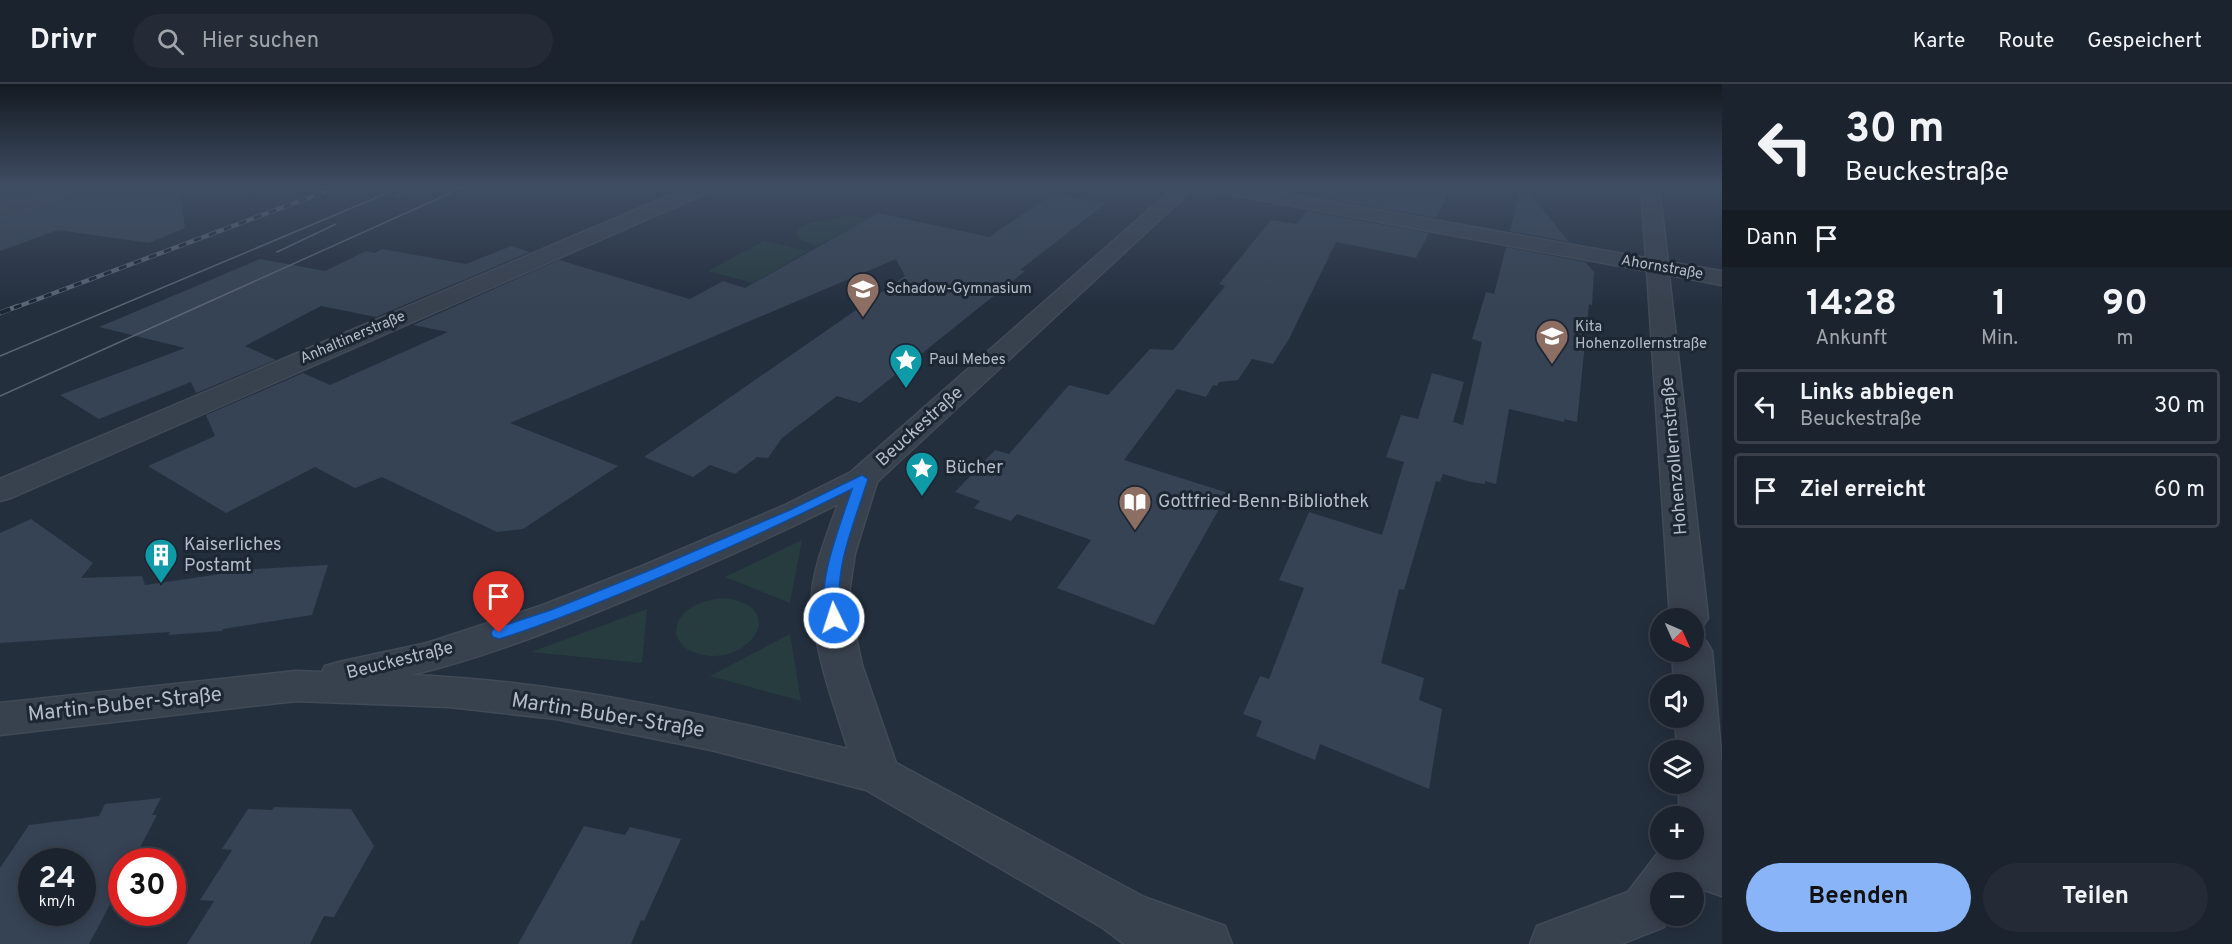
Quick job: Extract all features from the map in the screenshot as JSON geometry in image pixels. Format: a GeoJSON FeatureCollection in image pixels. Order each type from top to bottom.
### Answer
{"type":"FeatureCollection","features":[{"type":"Feature","properties":{"kind":"street","name":"Anhaltinerstraße"},"geometry":{"type":"LineString","coordinates":[[0,491],[615,226]]}},
{"type":"Feature","properties":{"kind":"street","name":"Beuckestraße"},"geometry":{"type":"LineString","coordinates":[[296,686],[431,656],[556,614],[653,575],[784,517],[862,479],[1142,226]]}},
{"type":"Feature","properties":{"kind":"street","name":"Ahornstraße"},"geometry":{"type":"LineString","coordinates":[[1432,226],[1722,278]]}},
{"type":"Feature","properties":{"kind":"street","name":"Hohenzollernstraße"},"geometry":{"type":"LineString","coordinates":[[1653,226],[1688,608]]}},
{"type":"Feature","properties":{"kind":"street"},"geometry":{"type":"LineString","coordinates":[[862,479],[838,553],[830,600],[842,665],[878,775]]}},
{"type":"Feature","properties":{"kind":"street"},"geometry":{"type":"LineString","coordinates":[[1695,662],[1709,709],[1699,806]]}},
{"type":"Feature","properties":{"kind":"street","name":"Martin-Buber-Straße"},"geometry":{"type":"LineString","coordinates":[[0,719],[296,686],[448,692],[556,703],[711,733],[878,775],[1121,911],[1166,944]]}},
{"type":"Feature","properties":{"kind":"street"},"geometry":{"type":"LineString","coordinates":[[1704,850],[1722,874]]}},
{"type":"Feature","properties":{"kind":"street"},"geometry":{"type":"LineString","coordinates":[[1556,944],[1646,910],[1650,904]]}},
{"type":"Feature","properties":{"kind":"street"},"geometry":{"type":"LineString","coordinates":[[1121,911],[1206,944]]}},
{"type":"Feature","properties":{"kind":"green space"},"geometry":{"type":"Polygon","coordinates":[[[853,226],[818,246],[801,240],[796,235],[795,232],[800,228],[853,226]]]}},
{"type":"Feature","properties":{"kind":"green space"},"geometry":{"type":"Polygon","coordinates":[[[764,241],[808,251],[753,283],[708,271],[764,241]]]}},
{"type":"Feature","properties":{"kind":"green space"},"geometry":{"type":"Polygon","coordinates":[[[802,540],[790,603],[725,577],[802,540]]]}},
{"type":"Feature","properties":{"kind":"green space"},"geometry":{"type":"Polygon","coordinates":[[[723,598],[744,603],[755,612],[759,622],[756,634],[747,644],[734,652],[717,656],[691,651],[682,644],[676,634],[680,618],[692,607],[723,598]]]}},
{"type":"Feature","properties":{"kind":"green space"},"geometry":{"type":"Polygon","coordinates":[[[647,609],[642,663],[531,652],[647,609]]]}},
{"type":"Feature","properties":{"kind":"green space"},"geometry":{"type":"Polygon","coordinates":[[[790,634],[801,701],[710,676],[790,634]]]}},
{"type":"Feature","properties":{"kind":"building"},"geometry":{"type":"Polygon","coordinates":[[[0,226],[185,226],[185,228],[149,243],[58,230],[0,251],[0,226]]]}},
{"type":"Feature","properties":{"kind":"building"},"geometry":{"type":"Polygon","coordinates":[[[855,226],[939,226],[989,237],[1005,226],[1076,226],[1020,270],[1025,271],[860,403],[837,396],[782,438],[768,458],[757,457],[735,474],[710,465],[693,477],[644,457],[905,276],[896,259],[510,423],[618,466],[523,529],[497,532],[382,477],[355,488],[315,467],[226,513],[148,466],[215,436],[206,415],[303,373],[330,385],[448,332],[413,325],[559,260],[690,299],[723,281],[745,288],[855,226]]]}},
{"type":"Feature","properties":{"kind":"building"},"geometry":{"type":"Polygon","coordinates":[[[1266,226],[1391,226],[1429,233],[1416,258],[1336,242],[1289,339],[1273,364],[1252,359],[1238,380],[1213,385],[1206,397],[1177,389],[1124,460],[1228,493],[1154,625],[1057,588],[1091,540],[1017,514],[1011,521],[974,508],[980,501],[955,492],[995,450],[1009,454],[1069,385],[1108,395],[1150,349],[1173,350],[1225,286],[1219,284],[1266,226]]]}},
{"type":"Feature","properties":{"kind":"building"},"geometry":{"type":"Polygon","coordinates":[[[1511,226],[1556,226],[1569,242],[1510,231],[1511,226]]]}},
{"type":"Feature","properties":{"kind":"building"},"geometry":{"type":"Polygon","coordinates":[[[511,246],[530,252],[376,317],[321,306],[245,346],[276,360],[196,393],[191,382],[99,419],[60,395],[185,348],[99,327],[260,259],[325,271],[366,251],[375,253],[382,249],[466,264],[511,246]]]}},
{"type":"Feature","properties":{"kind":"building"},"geometry":{"type":"Polygon","coordinates":[[[1506,247],[1585,262],[1594,272],[1577,422],[1564,419],[1564,422],[1509,409],[1496,484],[1485,481],[1485,484],[1471,482],[1443,474],[1440,482],[1436,481],[1404,590],[1399,589],[1381,663],[1424,678],[1419,700],[1442,709],[1429,789],[1320,744],[1315,760],[1256,736],[1262,721],[1243,714],[1260,676],[1269,679],[1304,588],[1279,580],[1309,512],[1382,535],[1404,462],[1386,457],[1401,415],[1418,419],[1432,373],[1464,382],[1453,422],[1463,425],[1482,342],[1472,339],[1486,292],[1494,294],[1506,247]]]}},
{"type":"Feature","properties":{"kind":"building","name":"Kaiserliches Postamt"},"geometry":{"type":"Polygon","coordinates":[[[31,519],[93,563],[81,578],[142,576],[145,585],[255,569],[328,565],[312,615],[222,631],[168,635],[170,632],[0,643],[0,533],[31,519]]]}},
{"type":"Feature","properties":{"kind":"building"},"geometry":{"type":"Polygon","coordinates":[[[161,798],[152,815],[157,815],[140,848],[108,848],[108,908],[89,944],[0,944],[0,868],[29,825],[99,816],[105,804],[161,798]]]}},
{"type":"Feature","properties":{"kind":"building"},"geometry":{"type":"Polygon","coordinates":[[[274,807],[351,809],[374,846],[334,917],[324,916],[310,944],[187,944],[214,901],[200,900],[232,850],[222,849],[248,809],[272,810],[274,807]]]}},
{"type":"Feature","properties":{"kind":"building"},"geometry":{"type":"Polygon","coordinates":[[[584,826],[625,835],[630,827],[681,839],[644,921],[641,920],[631,944],[518,944],[584,826]]]}},
{"type":"Feature","properties":{"kind":"tram line"},"geometry":{"type":"LineString","coordinates":[[0,356],[309,226]]}},
{"type":"Feature","properties":{"kind":"tram line"},"geometry":{"type":"LineString","coordinates":[[277,252],[332,226]]}},
{"type":"Feature","properties":{"kind":"tram line"},"geometry":{"type":"LineString","coordinates":[[0,396],[377,226]]}},
{"type":"Feature","properties":{"kind":"railway"},"geometry":{"type":"LineString","coordinates":[[14,308],[233,226]]}},
{"type":"Feature","properties":{"kind":"railway"},"geometry":{"type":"LineString","coordinates":[[0,313],[18,306]]}},
{"type":"Feature","properties":{"kind":"place","name":"Schadow-Gymnasium"},"geometry":{"type":"Point","coordinates":[863,318]}},
{"type":"Feature","properties":{"kind":"place","name":"Kita Hohenzollernstraße"},"geometry":{"type":"Point","coordinates":[1552,365]}},
{"type":"Feature","properties":{"kind":"place","name":"Paul Mebes"},"geometry":{"type":"Point","coordinates":[906,389]}},
{"type":"Feature","properties":{"kind":"place","name":"Bücher"},"geometry":{"type":"Point","coordinates":[922,497]}},
{"type":"Feature","properties":{"kind":"place","name":"Gottfried-Benn-Bibliothek"},"geometry":{"type":"Point","coordinates":[1135,531]}},
{"type":"Feature","properties":{"kind":"place","name":"Kaiserliches Postamt"},"geometry":{"type":"Point","coordinates":[161,584]}},
{"type":"Feature","properties":{"kind":"route"},"geometry":{"type":"LineString","coordinates":[[499,633],[556,614],[653,575],[795,513],[862,479],[838,553],[830,600],[834,618]]}}]}
